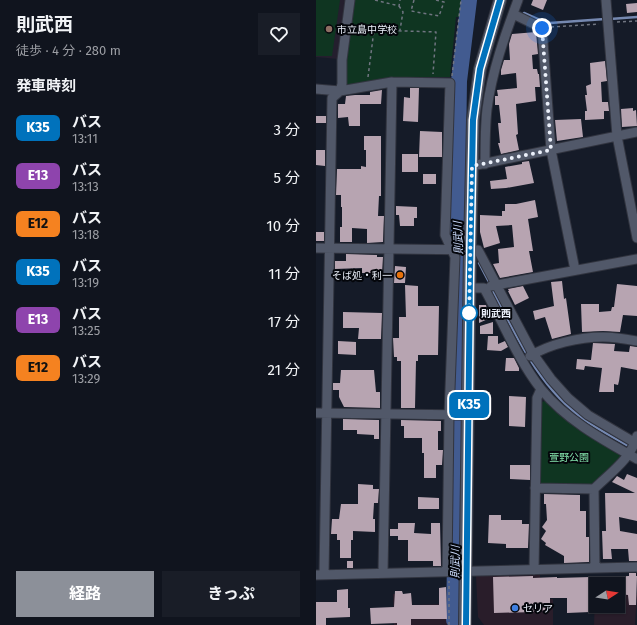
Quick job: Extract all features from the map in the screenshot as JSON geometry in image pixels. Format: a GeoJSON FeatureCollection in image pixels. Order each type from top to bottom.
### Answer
{"type":"FeatureCollection","features":[{"type":"Feature","properties":{"kind":"street"},"geometry":{"type":"LineString","coordinates":[[350,0],[342,60],[342,84],[340,91],[332,98],[329,334],[320,575],[637,567]]}},
{"type":"Feature","properties":{"kind":"street"},"geometry":{"type":"LineString","coordinates":[[454,571],[458,415],[470,288],[461,249],[472,166],[473,120],[479,76],[500,0]]}},
{"type":"Feature","properties":{"kind":"street"},"geometry":{"type":"LineString","coordinates":[[484,164],[487,110],[492,82],[504,40],[518,0]]}},
{"type":"Feature","properties":{"kind":"street"},"geometry":{"type":"LineString","coordinates":[[606,0],[617,136],[637,238]]}},
{"type":"Feature","properties":{"kind":"street"},"geometry":{"type":"LineString","coordinates":[[513,14],[542,28],[551,150],[575,270]]}},
{"type":"Feature","properties":{"kind":"street"},"geometry":{"type":"LineString","coordinates":[[316,89],[340,91],[392,82],[450,83],[445,235],[461,249]]}},
{"type":"Feature","properties":{"kind":"street"},"geometry":{"type":"LineString","coordinates":[[383,573],[392,82]]}},
{"type":"Feature","properties":{"kind":"street"},"geometry":{"type":"LineString","coordinates":[[472,166],[637,132]]}},
{"type":"Feature","properties":{"kind":"street"},"geometry":{"type":"LineString","coordinates":[[316,248],[478,250],[490,286],[528,357],[541,390],[561,410],[581,425],[634,448]]}},
{"type":"Feature","properties":{"kind":"street"},"geometry":{"type":"LineString","coordinates":[[461,249],[455,257],[458,415],[454,571],[466,625]]}},
{"type":"Feature","properties":{"kind":"street"},"geometry":{"type":"LineString","coordinates":[[470,288],[490,286],[637,260]]}},
{"type":"Feature","properties":{"kind":"street"},"geometry":{"type":"LineString","coordinates":[[490,286],[528,357],[568,398],[588,415],[634,448]]}},
{"type":"Feature","properties":{"kind":"street"},"geometry":{"type":"LineString","coordinates":[[528,357],[552,346],[588,338],[602,337],[637,341]]}},
{"type":"Feature","properties":{"kind":"street"},"geometry":{"type":"LineString","coordinates":[[534,570],[537,398],[541,390]]}},
{"type":"Feature","properties":{"kind":"street"},"geometry":{"type":"LineString","coordinates":[[316,413],[458,415]]}},
{"type":"Feature","properties":{"kind":"street"},"geometry":{"type":"LineString","coordinates":[[595,568],[594,489],[634,448]]}},
{"type":"Feature","properties":{"kind":"street"},"geometry":{"type":"LineString","coordinates":[[535,488],[594,489]]}},
{"type":"Feature","properties":{"kind":"path"},"geometry":{"type":"LineString","coordinates":[[375,0],[399,6],[403,12],[400,31]]}},
{"type":"Feature","properties":{"kind":"path"},"geometry":{"type":"LineString","coordinates":[[399,6],[400,0]]}},
{"type":"Feature","properties":{"kind":"path"},"geometry":{"type":"LineString","coordinates":[[414,0],[411,11],[439,16],[444,2],[436,0]]}},
{"type":"Feature","properties":{"kind":"path"},"geometry":{"type":"LineString","coordinates":[[450,83],[452,80],[461,0]]}},
{"type":"Feature","properties":{"kind":"path"},"geometry":{"type":"LineString","coordinates":[[542,28],[608,20],[637,21]]}},
{"type":"Feature","properties":{"kind":"path"},"geometry":{"type":"LineString","coordinates":[[367,86],[374,30],[436,32],[432,82]]}},
{"type":"Feature","properties":{"kind":"path"},"geometry":{"type":"LineString","coordinates":[[449,625],[454,571]]}},
{"type":"Feature","properties":{"kind":"shaded area","name":"市立島中学校"},"geometry":{"type":"Polygon","coordinates":[[[316,0],[347,0],[338,59],[316,57],[316,0]]]}},
{"type":"Feature","properties":{"kind":"shaded area","name":"セリア"},"geometry":{"type":"Polygon","coordinates":[[[540,575],[540,599],[553,599],[553,625],[484,625],[478,617],[476,576],[540,575]]]}},
{"type":"Feature","properties":{"kind":"shaded area"},"geometry":{"type":"Polygon","coordinates":[[[393,594],[411,594],[412,605],[448,604],[448,625],[394,625],[393,594]]]}},
{"type":"Feature","properties":{"kind":"shaded area"},"geometry":{"type":"Polygon","coordinates":[[[637,594],[635,625],[594,625],[594,613],[625,613],[625,595],[637,594]]]}},
{"type":"Feature","properties":{"kind":"green space","name":"市立島中学校"},"geometry":{"type":"Polygon","coordinates":[[[316,0],[340,0],[332,56],[316,56],[316,0]]]}},
{"type":"Feature","properties":{"kind":"green space"},"geometry":{"type":"Polygon","coordinates":[[[353,0],[461,0],[459,17],[456,17],[450,77],[392,77],[348,85],[345,82],[345,61],[353,0]]]}},
{"type":"Feature","properties":{"kind":"green space","name":"萱野公園"},"geometry":{"type":"Polygon","coordinates":[[[547,400],[565,419],[580,430],[620,454],[621,458],[592,486],[543,485],[540,482],[542,402],[547,400]]]}},
{"type":"Feature","properties":{"kind":"building"},"geometry":{"type":"Polygon","coordinates":[[[533,0],[547,0],[543,10],[531,5],[533,0]]]}},
{"type":"Feature","properties":{"kind":"building"},"geometry":{"type":"Polygon","coordinates":[[[637,3],[637,12],[627,13],[626,4],[637,3]]]}},
{"type":"Feature","properties":{"kind":"building"},"geometry":{"type":"Polygon","coordinates":[[[536,32],[538,54],[532,55],[533,69],[537,69],[539,74],[540,87],[535,87],[536,101],[516,104],[518,134],[516,135],[519,150],[501,154],[498,143],[500,143],[498,123],[501,123],[499,105],[495,105],[495,96],[498,96],[497,90],[517,88],[516,73],[501,75],[501,70],[504,60],[510,60],[509,44],[512,34],[536,32]]]}},
{"type":"Feature","properties":{"kind":"building"},"geometry":{"type":"Polygon","coordinates":[[[605,61],[607,81],[601,82],[602,102],[608,102],[609,111],[604,111],[604,119],[585,120],[585,111],[587,111],[585,95],[587,95],[586,86],[591,84],[590,63],[605,61]]]}},
{"type":"Feature","properties":{"kind":"building"},"geometry":{"type":"Polygon","coordinates":[[[410,88],[419,88],[418,122],[403,121],[404,97],[410,98],[410,88]]]}},
{"type":"Feature","properties":{"kind":"building"},"geometry":{"type":"Polygon","coordinates":[[[382,90],[381,104],[360,104],[360,126],[349,126],[348,117],[338,118],[338,104],[345,104],[346,96],[370,95],[370,92],[382,90]]]}},
{"type":"Feature","properties":{"kind":"building"},"geometry":{"type":"Polygon","coordinates":[[[633,108],[633,111],[636,110],[637,126],[622,127],[621,109],[633,108]]]}},
{"type":"Feature","properties":{"kind":"building"},"geometry":{"type":"Polygon","coordinates":[[[316,116],[326,116],[326,123],[316,123],[316,116]]]}},
{"type":"Feature","properties":{"kind":"building"},"geometry":{"type":"Polygon","coordinates":[[[581,119],[583,137],[557,141],[555,120],[581,119]]]}},
{"type":"Feature","properties":{"kind":"building"},"geometry":{"type":"Polygon","coordinates":[[[420,131],[442,132],[442,157],[419,157],[420,131]]]}},
{"type":"Feature","properties":{"kind":"building"},"geometry":{"type":"Polygon","coordinates":[[[364,136],[381,136],[381,196],[379,196],[378,216],[384,216],[383,242],[367,243],[367,229],[352,228],[352,242],[340,242],[342,207],[341,195],[336,195],[337,169],[361,169],[361,166],[366,167],[364,136]]]}},
{"type":"Feature","properties":{"kind":"building"},"geometry":{"type":"Polygon","coordinates":[[[316,150],[325,150],[325,166],[316,165],[316,150]]]}},
{"type":"Feature","properties":{"kind":"building"},"geometry":{"type":"Polygon","coordinates":[[[402,154],[418,154],[418,172],[402,172],[402,154]]]}},
{"type":"Feature","properties":{"kind":"building"},"geometry":{"type":"Polygon","coordinates":[[[529,161],[534,183],[491,189],[490,181],[507,179],[505,167],[522,164],[522,162],[529,161]]]}},
{"type":"Feature","properties":{"kind":"building"},"geometry":{"type":"Polygon","coordinates":[[[423,174],[436,174],[436,184],[423,184],[423,174]]]}},
{"type":"Feature","properties":{"kind":"building"},"geometry":{"type":"Polygon","coordinates":[[[535,200],[538,217],[528,219],[533,251],[529,251],[533,272],[500,278],[493,264],[499,263],[498,249],[514,247],[512,225],[496,226],[500,243],[484,248],[480,232],[480,215],[502,216],[502,211],[505,211],[505,204],[516,204],[535,200]]]}},
{"type":"Feature","properties":{"kind":"building"},"geometry":{"type":"Polygon","coordinates":[[[396,206],[417,207],[417,218],[414,218],[414,226],[400,226],[399,215],[396,215],[396,206]]]}},
{"type":"Feature","properties":{"kind":"building"},"geometry":{"type":"Polygon","coordinates":[[[316,232],[324,232],[324,241],[316,241],[316,232]]]}},
{"type":"Feature","properties":{"kind":"building"},"geometry":{"type":"Polygon","coordinates":[[[346,254],[377,255],[377,257],[383,257],[382,273],[362,273],[362,268],[335,269],[335,261],[346,261],[346,254]]]}},
{"type":"Feature","properties":{"kind":"building","name":"そば処・利一"},"geometry":{"type":"Polygon","coordinates":[[[395,266],[406,267],[405,283],[394,283],[395,266]]]}},
{"type":"Feature","properties":{"kind":"building"},"geometry":{"type":"Polygon","coordinates":[[[562,281],[571,334],[552,339],[545,317],[535,320],[533,311],[554,306],[551,282],[562,281]]]}},
{"type":"Feature","properties":{"kind":"building"},"geometry":{"type":"Polygon","coordinates":[[[617,284],[637,286],[637,316],[623,315],[620,332],[582,332],[581,304],[599,304],[599,312],[611,311],[612,307],[614,307],[617,284]]]}},
{"type":"Feature","properties":{"kind":"building"},"geometry":{"type":"Polygon","coordinates":[[[405,285],[418,286],[418,306],[439,306],[438,355],[418,355],[418,361],[416,361],[415,408],[401,408],[401,361],[397,361],[397,357],[394,357],[393,338],[399,338],[399,317],[406,317],[405,285]]]}},
{"type":"Feature","properties":{"kind":"building"},"geometry":{"type":"Polygon","coordinates":[[[523,286],[529,298],[515,305],[508,289],[523,286]]]}},
{"type":"Feature","properties":{"kind":"building"},"geometry":{"type":"Polygon","coordinates":[[[479,305],[486,305],[490,312],[490,318],[479,323],[479,305]]]}},
{"type":"Feature","properties":{"kind":"building"},"geometry":{"type":"Polygon","coordinates":[[[343,312],[382,313],[381,339],[358,339],[359,328],[343,328],[343,312]]]}},
{"type":"Feature","properties":{"kind":"building"},"geometry":{"type":"Polygon","coordinates":[[[493,322],[493,334],[480,334],[480,326],[493,322]]]}},
{"type":"Feature","properties":{"kind":"building"},"geometry":{"type":"Polygon","coordinates":[[[488,336],[498,336],[498,344],[505,341],[508,347],[501,351],[486,350],[488,336]]]}},
{"type":"Feature","properties":{"kind":"building"},"geometry":{"type":"Polygon","coordinates":[[[338,341],[356,342],[356,355],[338,354],[338,341]]]}},
{"type":"Feature","properties":{"kind":"building"},"geometry":{"type":"Polygon","coordinates":[[[593,343],[615,344],[614,351],[629,352],[630,346],[637,347],[637,370],[621,367],[618,385],[614,384],[614,392],[599,392],[602,368],[585,366],[584,370],[576,369],[577,359],[591,360],[593,343]]]}},
{"type":"Feature","properties":{"kind":"building"},"geometry":{"type":"Polygon","coordinates":[[[506,358],[514,358],[519,371],[505,371],[506,358]]]}},
{"type":"Feature","properties":{"kind":"building"},"geometry":{"type":"Polygon","coordinates":[[[341,370],[374,370],[376,392],[380,392],[380,408],[344,407],[339,397],[339,390],[333,390],[333,383],[340,383],[341,370]]]}},
{"type":"Feature","properties":{"kind":"building"},"geometry":{"type":"Polygon","coordinates":[[[509,396],[526,397],[525,427],[509,426],[509,396]]]}},
{"type":"Feature","properties":{"kind":"building"},"geometry":{"type":"Polygon","coordinates":[[[343,419],[379,420],[379,439],[374,439],[374,435],[357,434],[357,430],[343,430],[343,419]]]}},
{"type":"Feature","properties":{"kind":"building"},"geometry":{"type":"Polygon","coordinates":[[[401,420],[441,421],[441,431],[438,431],[438,450],[443,450],[442,465],[436,465],[436,478],[424,478],[424,453],[422,453],[422,438],[404,438],[404,426],[401,426],[401,420]]]}},
{"type":"Feature","properties":{"kind":"building"},"geometry":{"type":"Polygon","coordinates":[[[510,465],[530,465],[530,480],[510,479],[510,465]]]}},
{"type":"Feature","properties":{"kind":"building"},"geometry":{"type":"Polygon","coordinates":[[[627,474],[637,478],[637,521],[619,517],[620,531],[637,534],[637,561],[629,561],[628,549],[611,549],[612,559],[603,559],[602,531],[606,531],[605,493],[635,493],[612,482],[617,476],[624,480],[627,474]]]}},
{"type":"Feature","properties":{"kind":"building"},"geometry":{"type":"Polygon","coordinates":[[[358,484],[373,485],[373,489],[379,489],[378,503],[374,503],[373,519],[375,519],[375,532],[353,531],[353,540],[351,540],[351,558],[340,558],[340,540],[337,540],[337,534],[331,534],[332,519],[339,519],[341,504],[358,504],[358,484]]]}},
{"type":"Feature","properties":{"kind":"building"},"geometry":{"type":"Polygon","coordinates":[[[544,494],[580,495],[580,511],[586,511],[586,537],[589,537],[589,562],[564,563],[564,556],[545,545],[546,543],[541,539],[546,531],[542,527],[547,520],[544,494]]]}},
{"type":"Feature","properties":{"kind":"building"},"geometry":{"type":"Polygon","coordinates":[[[418,497],[439,498],[439,509],[418,509],[418,497]]]}},
{"type":"Feature","properties":{"kind":"building"},"geometry":{"type":"Polygon","coordinates":[[[489,515],[501,515],[501,520],[522,520],[522,524],[529,524],[528,548],[506,548],[506,544],[488,543],[489,515]]]}},
{"type":"Feature","properties":{"kind":"building"},"geometry":{"type":"Polygon","coordinates":[[[398,523],[415,523],[414,533],[431,534],[431,523],[440,523],[441,566],[433,566],[433,561],[408,561],[408,540],[398,540],[398,536],[390,536],[390,529],[398,529],[398,523]]]}},
{"type":"Feature","properties":{"kind":"building"},"geometry":{"type":"Polygon","coordinates":[[[347,561],[353,561],[353,568],[347,568],[347,561]]]}},
{"type":"Feature","properties":{"kind":"building"},"geometry":{"type":"Polygon","coordinates":[[[629,573],[636,573],[637,576],[636,605],[629,605],[628,595],[625,595],[625,577],[608,577],[629,576],[629,573]]]}},
{"type":"Feature","properties":{"kind":"building"},"geometry":{"type":"Polygon","coordinates":[[[493,577],[589,577],[589,612],[567,613],[567,598],[550,598],[550,610],[494,613],[493,577]]]}},
{"type":"Feature","properties":{"kind":"building"},"geometry":{"type":"Polygon","coordinates":[[[446,587],[447,619],[411,619],[411,625],[397,625],[397,623],[371,624],[370,608],[394,607],[395,591],[402,591],[403,594],[411,593],[412,605],[439,605],[439,588],[446,587]]]}},
{"type":"Feature","properties":{"kind":"building"},"geometry":{"type":"Polygon","coordinates":[[[348,589],[348,608],[350,608],[350,617],[326,618],[326,625],[316,625],[316,602],[337,602],[337,590],[348,589]]]}},
{"type":"Feature","properties":{"kind":"waterway","name":"則武川"},"geometry":{"type":"LineString","coordinates":[[454,620],[460,272],[457,219],[459,81],[469,0]]}},
{"type":"Feature","properties":{"kind":"waterway"},"geometry":{"type":"LineString","coordinates":[[524,13],[550,23],[605,19]]}},
{"type":"Feature","properties":{"kind":"waterway"},"geometry":{"type":"LineString","coordinates":[[610,19],[637,17]]}},
{"type":"Feature","properties":{"kind":"waterway"},"geometry":{"type":"LineString","coordinates":[[479,263],[490,284]]}},
{"type":"Feature","properties":{"kind":"waterway"},"geometry":{"type":"LineString","coordinates":[[492,289],[520,343],[542,377],[555,393],[585,420],[601,431],[630,447]]}},
{"type":"Feature","properties":{"kind":"bus line","name":"K35"},"geometry":{"type":"LineString","coordinates":[[466,625],[473,120],[480,69],[500,0]]}},
{"type":"Feature","properties":{"kind":"place","name":"市立島中学校"},"geometry":{"type":"Point","coordinates":[329,29]}},
{"type":"Feature","properties":{"kind":"place","name":"そば処・利一"},"geometry":{"type":"Point","coordinates":[400,275]}},
{"type":"Feature","properties":{"kind":"place","name":"則武西"},"geometry":{"type":"Point","coordinates":[469,313]}},
{"type":"Feature","properties":{"kind":"place","name":"セリア"},"geometry":{"type":"Point","coordinates":[515,608]}},
{"type":"Feature","properties":{"kind":"route"},"geometry":{"type":"LineString","coordinates":[[469,313],[469,320],[472,166],[551,150],[542,28]]}}]}
